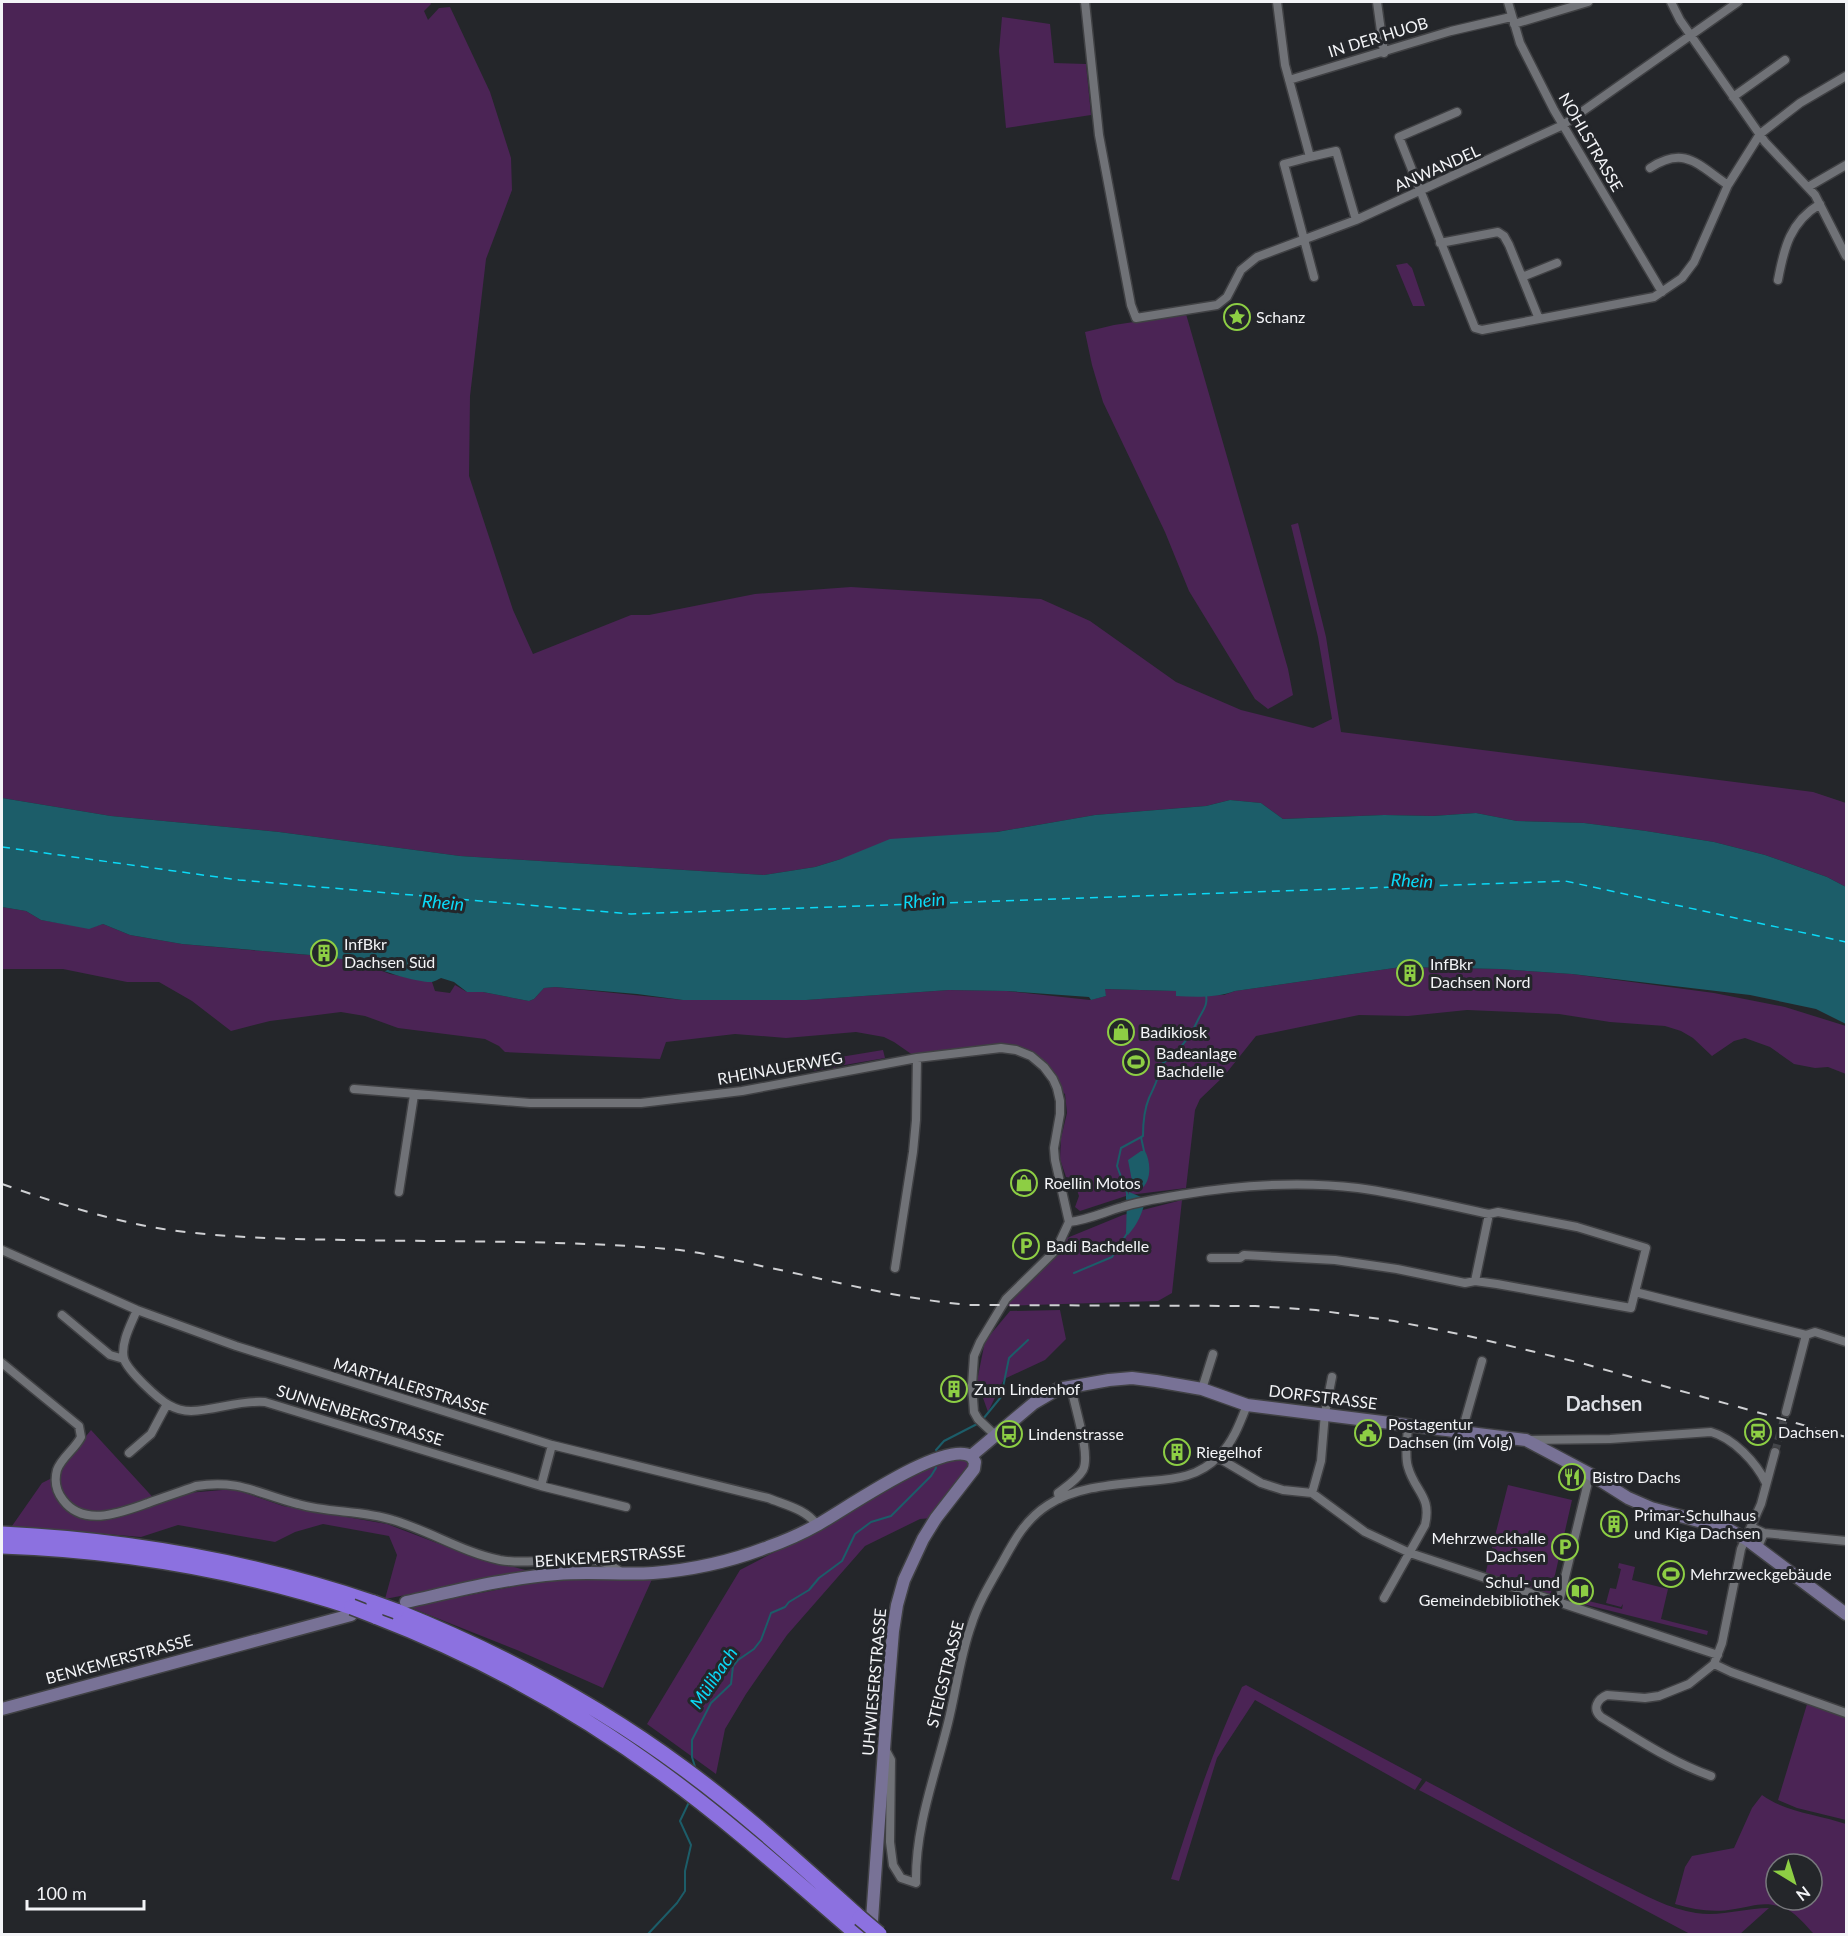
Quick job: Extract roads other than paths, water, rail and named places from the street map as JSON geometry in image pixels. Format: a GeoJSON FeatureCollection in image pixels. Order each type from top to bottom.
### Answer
{"type":"FeatureCollection","features":[{"type":"Feature","properties":{"kind":"highway"},"geometry":{"type":"LineString","coordinates":[[2,1534],[104,1542],[197,1555],[301,1580],[375,1609],[501,1672],[564,1708],[640,1757],[696,1798],[857,1935]]}},
{"type":"Feature","properties":{"kind":"highway"},"geometry":{"type":"LineString","coordinates":[[2,1546],[101,1553],[185,1564],[278,1585],[352,1611],[401,1606],[524,1668],[579,1699],[650,1744],[752,1822],[879,1935]]}},
{"type":"Feature","properties":{"kind":"street","name":"ANWANDEL"},"geometry":{"type":"LineString","coordinates":[[1085,2],[1098,135],[1131,304],[1136,318],[1218,305],[1227,297],[1237,276],[1246,264],[1257,257],[1356,220],[1563,125],[1738,2]]}},
{"type":"Feature","properties":{"kind":"street"},"geometry":{"type":"LineString","coordinates":[[1277,2],[1281,46],[1310,157]]}},
{"type":"Feature","properties":{"kind":"street"},"geometry":{"type":"LineString","coordinates":[[1377,2],[1384,52]]}},
{"type":"Feature","properties":{"kind":"street","name":"NOHLSTRASSE"},"geometry":{"type":"LineString","coordinates":[[1508,2],[1520,43],[1554,110],[1662,292]]}},
{"type":"Feature","properties":{"kind":"street","name":"IN DER HUOB"},"geometry":{"type":"LineString","coordinates":[[1289,80],[1451,31],[1513,20],[1588,2]]}},
{"type":"Feature","properties":{"kind":"street"},"geometry":{"type":"LineString","coordinates":[[1671,2],[1680,20],[1760,134],[1808,187],[1820,204],[1846,256]]}},
{"type":"Feature","properties":{"kind":"street"},"geometry":{"type":"LineString","coordinates":[[1733,97],[1785,60]]}},
{"type":"Feature","properties":{"kind":"street"},"geometry":{"type":"LineString","coordinates":[[1457,112],[1399,137],[1475,328],[1482,330],[1654,297],[1662,292],[1682,278],[1694,262],[1728,185],[1760,134],[1800,104],[1846,76]]}},
{"type":"Feature","properties":{"kind":"street"},"geometry":{"type":"LineString","coordinates":[[1314,277],[1284,164],[1336,151],[1356,220]]}},
{"type":"Feature","properties":{"kind":"street"},"geometry":{"type":"LineString","coordinates":[[1650,168],[1664,158],[1677,156],[1689,159],[1728,185]]}},
{"type":"Feature","properties":{"kind":"street"},"geometry":{"type":"LineString","coordinates":[[1808,187],[1846,165]]}},
{"type":"Feature","properties":{"kind":"street"},"geometry":{"type":"LineString","coordinates":[[1778,280],[1782,257],[1789,238],[1808,212],[1820,204]]}},
{"type":"Feature","properties":{"kind":"street"},"geometry":{"type":"LineString","coordinates":[[1440,243],[1498,232],[1504,236],[1539,319]]}},
{"type":"Feature","properties":{"kind":"street"},"geometry":{"type":"LineString","coordinates":[[1522,277],[1557,263]]}},
{"type":"Feature","properties":{"kind":"street","name":"RHEINAUERWEG"},"geometry":{"type":"LineString","coordinates":[[354,1089],[530,1103],[641,1103],[742,1091],[917,1058],[1001,1048],[1016,1050],[1031,1056],[1044,1067],[1053,1079],[1060,1101],[1054,1148],[1069,1222]]}},
{"type":"Feature","properties":{"kind":"street"},"geometry":{"type":"LineString","coordinates":[[895,1268],[913,1152],[917,1058]]}},
{"type":"Feature","properties":{"kind":"street"},"geometry":{"type":"LineString","coordinates":[[399,1192],[414,1095]]}},
{"type":"Feature","properties":{"kind":"street"},"geometry":{"type":"LineString","coordinates":[[991,1431],[976,1415],[973,1406],[972,1370],[974,1356],[980,1342],[1006,1299],[1056,1250],[1069,1222],[1086,1220],[1122,1206],[1243,1186],[1333,1186],[1394,1194],[1489,1214],[1498,1212],[1576,1227],[1646,1248],[1631,1308],[1475,1281],[1465,1283],[1397,1269],[1335,1260],[1244,1255],[1240,1258],[1210,1258]]}},
{"type":"Feature","properties":{"kind":"street"},"geometry":{"type":"LineString","coordinates":[[1475,1281],[1489,1214]]}},
{"type":"Feature","properties":{"kind":"street","name":"MARTHALERSTRASSE"},"geometry":{"type":"LineString","coordinates":[[2,1250],[136,1310],[209,1337],[552,1444],[768,1498],[797,1509],[817,1525]]}},
{"type":"Feature","properties":{"kind":"street"},"geometry":{"type":"LineString","coordinates":[[1635,1292],[1806,1335],[1815,1332],[1846,1342]]}},
{"type":"Feature","properties":{"kind":"street"},"geometry":{"type":"LineString","coordinates":[[124,1359],[123,1349],[136,1310]]}},
{"type":"Feature","properties":{"kind":"street","name":"SUNNENBERGSTRASSE"},"geometry":{"type":"LineString","coordinates":[[62,1315],[110,1355],[124,1359],[129,1369],[167,1404],[178,1409],[204,1410],[250,1401],[265,1402],[541,1486],[626,1507]]}},
{"type":"Feature","properties":{"kind":"street"},"geometry":{"type":"LineString","coordinates":[[1786,1412],[1806,1335]]}},
{"type":"Feature","properties":{"kind":"street"},"geometry":{"type":"LineString","coordinates":[[1202,1389],[1213,1354]]}},
{"type":"Feature","properties":{"kind":"street"},"geometry":{"type":"LineString","coordinates":[[1462,1431],[1482,1361]]}},
{"type":"Feature","properties":{"kind":"street"},"geometry":{"type":"LineString","coordinates":[[2,1363],[79,1426],[81,1437],[58,1466],[56,1483],[57,1490],[66,1504],[80,1513],[96,1516],[113,1515],[196,1486],[235,1485],[313,1508],[391,1519],[472,1552],[495,1558],[519,1561],[601,1562],[624,1573]]}},
{"type":"Feature","properties":{"kind":"street"},"geometry":{"type":"LineString","coordinates":[[1312,1493],[1321,1461],[1325,1413],[1332,1377]]}},
{"type":"Feature","properties":{"kind":"street","name":"DORFSTRASSE"},"geometry":{"type":"LineString","coordinates":[[971,1456],[991,1431],[1058,1389],[1132,1378],[1202,1389],[1247,1405],[1526,1440],[1590,1474],[1628,1498],[1651,1508],[1749,1533],[1758,1547],[1846,1614]]}},
{"type":"Feature","properties":{"kind":"street"},"geometry":{"type":"LineString","coordinates":[[1071,1386],[1085,1446],[1085,1464],[1081,1473],[1058,1493],[1059,1499],[1079,1491],[1189,1476],[1217,1458],[1235,1433],[1247,1405]]}},
{"type":"Feature","properties":{"kind":"street"},"geometry":{"type":"LineString","coordinates":[[129,1453],[151,1434],[167,1404]]}},
{"type":"Feature","properties":{"kind":"street"},"geometry":{"type":"LineString","coordinates":[[1383,1598],[1425,1525],[1428,1510],[1407,1466],[1408,1424]]}},
{"type":"Feature","properties":{"kind":"street"},"geometry":{"type":"LineString","coordinates":[[1526,1440],[1610,1439],[1711,1432],[1725,1438],[1744,1454],[1760,1472],[1766,1483]]}},
{"type":"Feature","properties":{"kind":"street"},"geometry":{"type":"LineString","coordinates":[[541,1486],[552,1444]]}},
{"type":"Feature","properties":{"kind":"street"},"geometry":{"type":"LineString","coordinates":[[1711,1776],[1692,1770],[1600,1717],[1596,1706],[1601,1697],[1607,1695],[1645,1698],[1676,1690],[1689,1684],[1714,1664],[1733,1598],[1742,1549],[1761,1504],[1775,1452]]}},
{"type":"Feature","properties":{"kind":"street","name":"BENKEMERSTRASSE"},"geometry":{"type":"LineString","coordinates":[[401,1606],[535,1576],[675,1570],[727,1561],[766,1548],[817,1525],[924,1463],[952,1454],[961,1453],[971,1456]]}},
{"type":"Feature","properties":{"kind":"street","name":"UHWIESERSTRASSE"},"geometry":{"type":"LineString","coordinates":[[871,1935],[893,1630],[904,1580],[914,1557],[936,1518],[974,1469],[975,1461],[971,1456]]}},
{"type":"Feature","properties":{"kind":"street"},"geometry":{"type":"LineString","coordinates":[[1217,1458],[1262,1483],[1283,1490],[1312,1493],[1365,1533],[1410,1553],[1718,1655]]}},
{"type":"Feature","properties":{"kind":"street"},"geometry":{"type":"LineString","coordinates":[[1559,1602],[1590,1474]]}},
{"type":"Feature","properties":{"kind":"street","name":"STEIGSTRASSE"},"geometry":{"type":"LineString","coordinates":[[884,1747],[891,1760],[892,1865],[901,1878],[916,1883],[923,1816],[948,1724],[971,1625],[982,1598],[1017,1535],[1036,1513],[1059,1499]]}},
{"type":"Feature","properties":{"kind":"street"},"geometry":{"type":"LineString","coordinates":[[1749,1533],[1846,1540]]}},
{"type":"Feature","properties":{"kind":"street"},"geometry":{"type":"LineString","coordinates":[[1758,1547],[1764,1533]]}},
{"type":"Feature","properties":{"kind":"street","name":"BENKEMERSTRASSE"},"geometry":{"type":"LineString","coordinates":[[2,1709],[352,1611]]}},
{"type":"Feature","properties":{"kind":"street"},"geometry":{"type":"LineString","coordinates":[[1714,1664],[1846,1713]]}},
{"type":"Feature","properties":{"kind":"water","name":"Rhein"},"geometry":{"type":"Polygon","coordinates":[[[2,798],[111,816],[279,832],[460,856],[764,875],[815,867],[890,839],[997,832],[1095,815],[1206,806],[1230,800],[1261,803],[1283,819],[1476,813],[1517,821],[1584,823],[1714,842],[1765,855],[1827,877],[1846,887],[1846,1024],[1816,1009],[1750,995],[1572,974],[1500,969],[1401,967],[1206,996],[1176,996],[1176,991],[1105,989],[1106,996],[1091,1000],[1089,997],[1007,991],[949,990],[806,1000],[683,1000],[555,987],[544,988],[529,1001],[483,992],[467,992],[454,982],[441,978],[426,982],[408,978],[378,969],[365,962],[182,944],[130,935],[103,924],[89,929],[41,920],[26,911],[2,907],[2,798]]]}},
{"type":"Feature","properties":{"kind":"water"},"geometry":{"type":"Polygon","coordinates":[[[1141,1151],[1145,1151],[1147,1156],[1149,1172],[1147,1182],[1140,1190],[1133,1186],[1128,1160],[1141,1151]]]}},
{"type":"Feature","properties":{"kind":"water"},"geometry":{"type":"Polygon","coordinates":[[[1129,1192],[1146,1199],[1139,1218],[1128,1235],[1126,1233],[1129,1192]]]}},
{"type":"Feature","properties":{"kind":"waterway","name":"Mülibach"},"geometry":{"type":"LineString","coordinates":[[1127,1199],[1117,1166],[1121,1148],[1143,1136],[1146,1107],[1157,1079],[1159,1066],[1172,1056],[1187,1039],[1205,1007],[1206,995]]}},
{"type":"Feature","properties":{"kind":"waterway"},"geometry":{"type":"LineString","coordinates":[[1141,1137],[1144,1151]]}},
{"type":"Feature","properties":{"kind":"waterway","name":"Mülibach"},"geometry":{"type":"LineString","coordinates":[[1074,1273],[1112,1257],[1128,1232]]}},
{"type":"Feature","properties":{"kind":"waterway","name":"Mülibach"},"geometry":{"type":"LineString","coordinates":[[983,1419],[1001,1397],[1009,1358],[1028,1340]]}},
{"type":"Feature","properties":{"kind":"waterway","name":"Mülibach"},"geometry":{"type":"LineString","coordinates":[[936,1450],[944,1441],[979,1423]]}},
{"type":"Feature","properties":{"kind":"waterway","name":"Mülibach"},"geometry":{"type":"LineString","coordinates":[[696,1770],[692,1757],[692,1740],[711,1703],[731,1684],[733,1666],[754,1649],[761,1640],[771,1613],[785,1607],[809,1590],[819,1578],[842,1561],[855,1534],[871,1522],[891,1516],[931,1476],[936,1468],[935,1464]]}},
{"type":"Feature","properties":{"kind":"waterway","name":"Mülibach"},"geometry":{"type":"LineString","coordinates":[[648,1934],[685,1891],[685,1871],[691,1845],[680,1821],[690,1800]]}},
{"type":"Feature","properties":{"kind":"tunnel"},"geometry":{"type":"LineString","coordinates":[[1775,1452],[1786,1412]]}},
{"type":"Feature","properties":{"kind":"railway"},"geometry":{"type":"LineString","coordinates":[[2,1184],[101,1216],[163,1229],[209,1234],[256,1238],[549,1243],[669,1249],[718,1256],[892,1294],[969,1305],[1255,1306],[1316,1310],[1394,1321],[1581,1363],[1846,1437]]}},
{"type":"Feature","properties":{"kind":"place","name":"Schanz"},"geometry":{"type":"Point","coordinates":[1237,317]}},
{"type":"Feature","properties":{"kind":"place","name":"InfBkr Dachsen Süd"},"geometry":{"type":"Point","coordinates":[324,953]}},
{"type":"Feature","properties":{"kind":"place","name":"InfBkr Dachsen Nord"},"geometry":{"type":"Point","coordinates":[1410,973]}},
{"type":"Feature","properties":{"kind":"place","name":"Badikiosk"},"geometry":{"type":"Point","coordinates":[1121,1032]}},
{"type":"Feature","properties":{"kind":"place","name":"Badeanlage Bachdelle"},"geometry":{"type":"Point","coordinates":[1136,1062]}},
{"type":"Feature","properties":{"kind":"place","name":"Roellin Motos"},"geometry":{"type":"Point","coordinates":[1024,1183]}},
{"type":"Feature","properties":{"kind":"place","name":"Badi Bachdelle"},"geometry":{"type":"Point","coordinates":[1026,1246]}},
{"type":"Feature","properties":{"kind":"place","name":"Zum Lindenhof"},"geometry":{"type":"Point","coordinates":[954,1389]}},
{"type":"Feature","properties":{"kind":"place","name":"Dachsen"},"geometry":{"type":"Point","coordinates":[1758,1432]}},
{"type":"Feature","properties":{"kind":"place","name":"Postagentur Dachsen (im Volg)"},"geometry":{"type":"Point","coordinates":[1368,1433]}},
{"type":"Feature","properties":{"kind":"place","name":"Lindenstrasse"},"geometry":{"type":"Point","coordinates":[1009,1434]}},
{"type":"Feature","properties":{"kind":"place","name":"Riegelhof"},"geometry":{"type":"Point","coordinates":[1177,1452]}},
{"type":"Feature","properties":{"kind":"place","name":"Bistro Dachs"},"geometry":{"type":"Point","coordinates":[1572,1477]}},
{"type":"Feature","properties":{"kind":"place","name":"Primar-Schulhaus und Kiga Dachsen"},"geometry":{"type":"Point","coordinates":[1614,1524]}},
{"type":"Feature","properties":{"kind":"place","name":"Mehrzweckhalle Dachsen"},"geometry":{"type":"Point","coordinates":[1565,1547]}},
{"type":"Feature","properties":{"kind":"place","name":"Mehrzweckgebäude"},"geometry":{"type":"Point","coordinates":[1671,1574]}},
{"type":"Feature","properties":{"kind":"place","name":"Schul- und Gemeindebibliothek"},"geometry":{"type":"Point","coordinates":[1580,1591]}},
{"type":"Feature","properties":{"kind":"district","name":"Dachsen"},"geometry":{"type":"Point","coordinates":[1604,1404]}}]}
